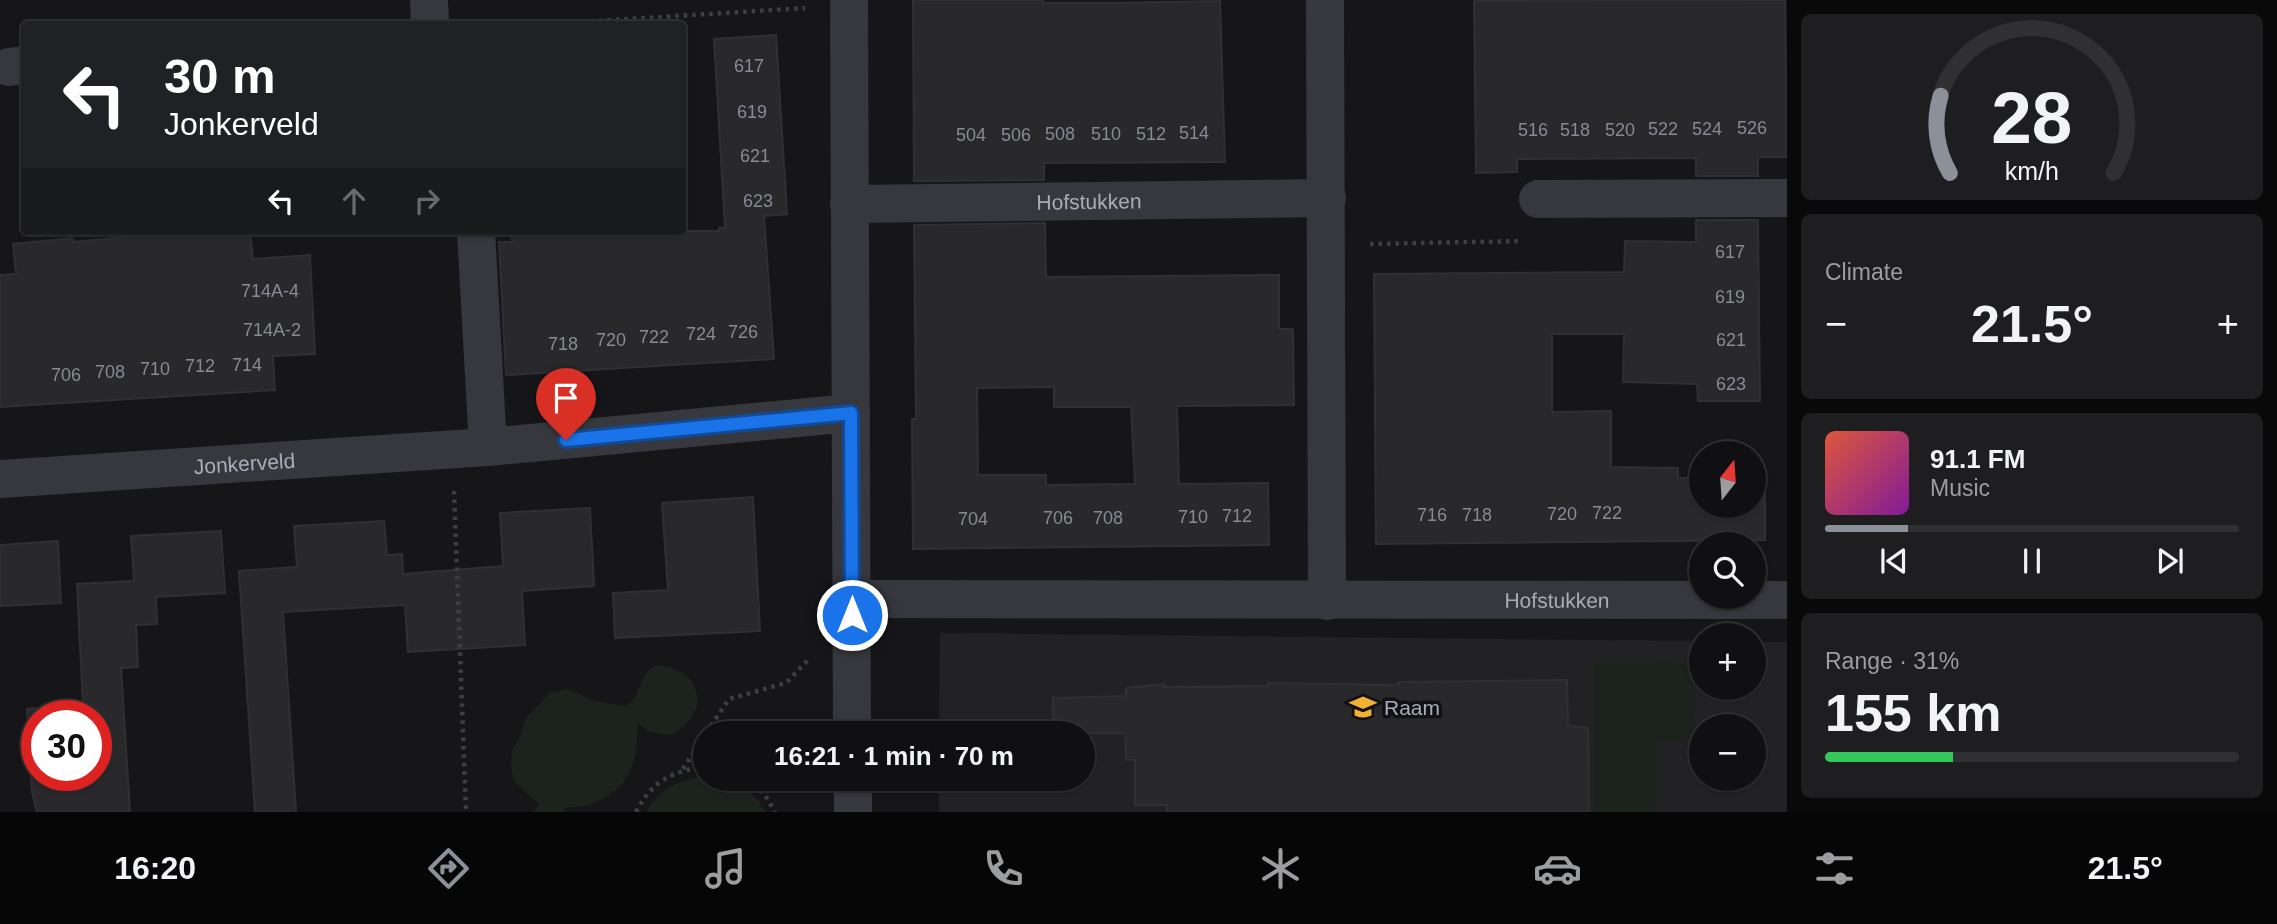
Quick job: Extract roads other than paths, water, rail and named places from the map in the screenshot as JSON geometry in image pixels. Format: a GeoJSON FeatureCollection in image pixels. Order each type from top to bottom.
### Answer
{"type":"FeatureCollection","features":[{"type":"Feature","properties":{"kind":"street"},"geometry":{"type":"LineString","coordinates":[[429,0],[430,21]]}},
{"type":"Feature","properties":{"kind":"street"},"geometry":{"type":"LineString","coordinates":[[1325,0],[1327,601]]}},
{"type":"Feature","properties":{"kind":"street"},"geometry":{"type":"LineString","coordinates":[[849,3],[852,721]]}},
{"type":"Feature","properties":{"kind":"street","name":"Hofstukken"},"geometry":{"type":"LineString","coordinates":[[849,204],[1327,198]]}},
{"type":"Feature","properties":{"kind":"street"},"geometry":{"type":"LineString","coordinates":[[1538,199],[1787,198]]}},
{"type":"Feature","properties":{"kind":"street"},"geometry":{"type":"LineString","coordinates":[[470,448],[476,235]]}},
{"type":"Feature","properties":{"kind":"street","name":"Jonkerveld"},"geometry":{"type":"LineString","coordinates":[[0,479],[470,448],[851,413]]}},
{"type":"Feature","properties":{"kind":"street","name":"Hofstukken"},"geometry":{"type":"LineString","coordinates":[[852,607],[1327,601],[1787,600]]}},
{"type":"Feature","properties":{"kind":"street"},"geometry":{"type":"LineString","coordinates":[[853,791],[853,812]]}},
{"type":"Feature","properties":{"kind":"place","name":"Raam"},"geometry":{"type":"Point","coordinates":[1363,707]}}]}
